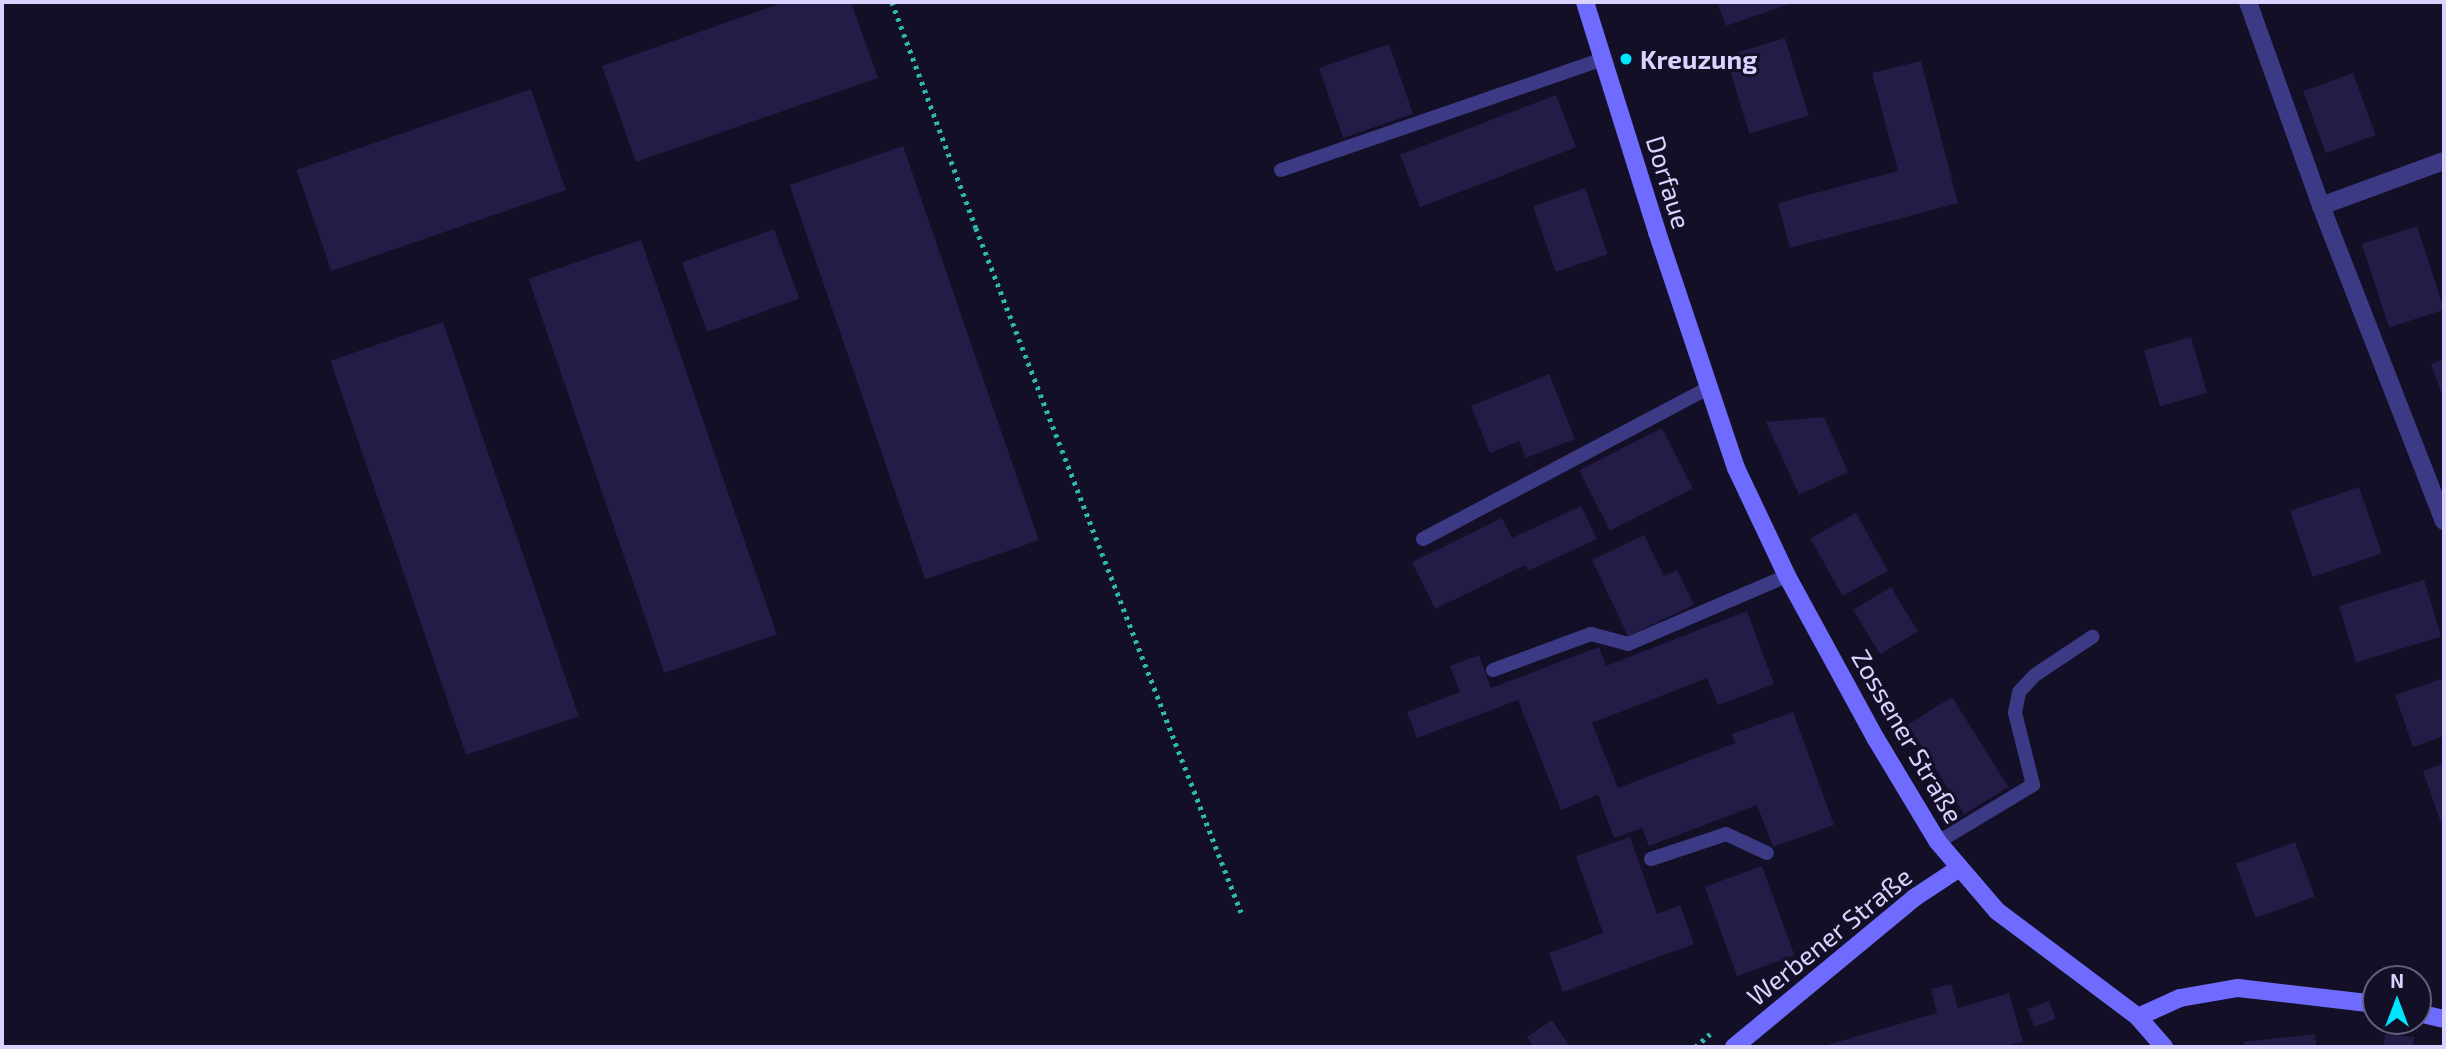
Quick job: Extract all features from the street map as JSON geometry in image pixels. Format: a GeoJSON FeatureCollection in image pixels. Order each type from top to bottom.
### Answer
{"type":"FeatureCollection","features":[{"type":"Feature","properties":{"kind":"main road","name":"Dorfaue"},"geometry":{"type":"LineString","coordinates":[[1585,2],[1706,382]]}},
{"type":"Feature","properties":{"kind":"main road","name":"Zossener Straße"},"geometry":{"type":"LineString","coordinates":[[1706,382],[1735,468],[1787,576],[1876,739],[1938,842],[1958,869],[1997,911],[2138,1017],[2164,1047]]}},
{"type":"Feature","properties":{"kind":"main road","name":"Werbener Straße"},"geometry":{"type":"LineString","coordinates":[[1734,1047],[1914,898],[1958,869]]}},
{"type":"Feature","properties":{"kind":"main road"},"geometry":{"type":"LineString","coordinates":[[2138,1017],[2180,998],[2238,989],[2362,1002]]}},
{"type":"Feature","properties":{"kind":"street"},"geometry":{"type":"LineString","coordinates":[[2248,2],[2321,206],[2444,517]]}},
{"type":"Feature","properties":{"kind":"street"},"geometry":{"type":"LineString","coordinates":[[2321,206],[2444,161]]}},
{"type":"Feature","properties":{"kind":"lane"},"geometry":{"type":"LineString","coordinates":[[1281,170],[1603,59]]}},
{"type":"Feature","properties":{"kind":"lane"},"geometry":{"type":"LineString","coordinates":[[1423,539],[1706,382]]}},
{"type":"Feature","properties":{"kind":"lane"},"geometry":{"type":"LineString","coordinates":[[1493,670],[1591,634],[1628,644],[1787,576]]}},
{"type":"Feature","properties":{"kind":"lane"},"geometry":{"type":"LineString","coordinates":[[1938,842],[2033,785],[2015,713],[2019,692],[2035,675],[2092,637]]}},
{"type":"Feature","properties":{"kind":"lane"},"geometry":{"type":"LineString","coordinates":[[1651,859],[1726,834],[1767,853]]}},
{"type":"Feature","properties":{"kind":"path"},"geometry":{"type":"LineString","coordinates":[[892,2],[971,215],[1241,912]]}},
{"type":"Feature","properties":{"kind":"building"},"geometry":{"type":"Polygon","coordinates":[[[785,2],[851,2],[878,78],[636,162],[602,66],[785,2]]]}},
{"type":"Feature","properties":{"kind":"building"},"geometry":{"type":"Polygon","coordinates":[[[1717,2],[1789,2],[1789,4],[1726,26],[1717,2]]]}},
{"type":"Feature","properties":{"kind":"building"},"geometry":{"type":"Polygon","coordinates":[[[1785,38],[1809,115],[1749,134],[1726,56],[1785,38]]]}},
{"type":"Feature","properties":{"kind":"building"},"geometry":{"type":"Polygon","coordinates":[[[1389,44],[1413,114],[1343,138],[1319,68],[1389,44]]]}},
{"type":"Feature","properties":{"kind":"building"},"geometry":{"type":"Polygon","coordinates":[[[1921,61],[1958,203],[1790,248],[1778,203],[1898,171],[1872,73],[1921,61]]]}},
{"type":"Feature","properties":{"kind":"building"},"geometry":{"type":"Polygon","coordinates":[[[2353,73],[2376,135],[2326,153],[2303,91],[2353,73]]]}},
{"type":"Feature","properties":{"kind":"building"},"geometry":{"type":"Polygon","coordinates":[[[531,89],[566,190],[331,271],[297,170],[531,89]]]}},
{"type":"Feature","properties":{"kind":"building"},"geometry":{"type":"Polygon","coordinates":[[[1556,95],[1576,147],[1420,207],[1400,155],[1556,95]]]}},
{"type":"Feature","properties":{"kind":"building"},"geometry":{"type":"Polygon","coordinates":[[[903,146],[1039,540],[925,579],[790,185],[903,146]]]}},
{"type":"Feature","properties":{"kind":"building"},"geometry":{"type":"Polygon","coordinates":[[[1585,188],[1608,254],[1556,272],[1533,206],[1585,188]]]}},
{"type":"Feature","properties":{"kind":"building"},"geometry":{"type":"Polygon","coordinates":[[[2417,226],[2444,310],[2389,328],[2362,244],[2417,226]]]}},
{"type":"Feature","properties":{"kind":"building"},"geometry":{"type":"Polygon","coordinates":[[[774,229],[799,299],[707,332],[682,263],[774,229]]]}},
{"type":"Feature","properties":{"kind":"building"},"geometry":{"type":"Polygon","coordinates":[[[641,240],[777,634],[664,673],[528,279],[641,240]]]}},
{"type":"Feature","properties":{"kind":"building"},"geometry":{"type":"Polygon","coordinates":[[[443,322],[579,716],[466,755],[330,361],[443,322]]]}},
{"type":"Feature","properties":{"kind":"building"},"geometry":{"type":"Polygon","coordinates":[[[2191,337],[2207,393],[2160,406],[2144,351],[2191,337]]]}},
{"type":"Feature","properties":{"kind":"building"},"geometry":{"type":"Polygon","coordinates":[[[2444,359],[2444,400],[2431,364],[2444,359]]]}},
{"type":"Feature","properties":{"kind":"building"},"geometry":{"type":"Polygon","coordinates":[[[1549,374],[1575,439],[1526,458],[1519,441],[1490,453],[1471,406],[1549,374]]]}},
{"type":"Feature","properties":{"kind":"building"},"geometry":{"type":"Polygon","coordinates":[[[1824,417],[1848,472],[1799,495],[1766,422],[1824,417]]]}},
{"type":"Feature","properties":{"kind":"building"},"geometry":{"type":"Polygon","coordinates":[[[1662,428],[1693,489],[1610,531],[1579,470],[1662,428]]]}},
{"type":"Feature","properties":{"kind":"building"},"geometry":{"type":"Polygon","coordinates":[[[2359,487],[2382,553],[2313,577],[2290,511],[2359,487]]]}},
{"type":"Feature","properties":{"kind":"building"},"geometry":{"type":"Polygon","coordinates":[[[1581,506],[1597,539],[1528,571],[1525,565],[1435,609],[1412,562],[1502,518],[1512,538],[1581,506]]]}},
{"type":"Feature","properties":{"kind":"building"},"geometry":{"type":"Polygon","coordinates":[[[1856,513],[1888,571],[1843,596],[1811,538],[1856,513]]]}},
{"type":"Feature","properties":{"kind":"building"},"geometry":{"type":"Polygon","coordinates":[[[1644,535],[1664,576],[1677,570],[1694,605],[1628,636],[1592,560],[1644,535]]]}},
{"type":"Feature","properties":{"kind":"building"},"geometry":{"type":"Polygon","coordinates":[[[2424,580],[2441,636],[2356,662],[2339,606],[2424,580]]]}},
{"type":"Feature","properties":{"kind":"building"},"geometry":{"type":"Polygon","coordinates":[[[1891,587],[1918,632],[1880,654],[1853,610],[1891,587]]]}},
{"type":"Feature","properties":{"kind":"building"},"geometry":{"type":"Polygon","coordinates":[[[1747,611],[1774,684],[1718,705],[1707,678],[1592,723],[1618,788],[1735,743],[1732,734],[1793,712],[1834,825],[1773,847],[1757,805],[1649,846],[1642,828],[1614,838],[1598,795],[1561,810],[1518,700],[1417,738],[1407,712],[1460,692],[1450,666],[1479,655],[1491,688],[1599,647],[1606,666],[1747,611]]]}},
{"type":"Feature","properties":{"kind":"building"},"geometry":{"type":"Polygon","coordinates":[[[2441,679],[2444,688],[2444,736],[2413,747],[2395,695],[2441,679]]]}},
{"type":"Feature","properties":{"kind":"building"},"geometry":{"type":"Polygon","coordinates":[[[1952,697],[2008,787],[1964,814],[1908,725],[1952,697]]]}},
{"type":"Feature","properties":{"kind":"building"},"geometry":{"type":"Polygon","coordinates":[[[2444,763],[2444,822],[2441,823],[2423,771],[2444,763]]]}},
{"type":"Feature","properties":{"kind":"building"},"geometry":{"type":"Polygon","coordinates":[[[1630,837],[1657,914],[1680,905],[1694,944],[1563,992],[1549,953],[1603,933],[1576,856],[1630,837]]]}},
{"type":"Feature","properties":{"kind":"building"},"geometry":{"type":"Polygon","coordinates":[[[2295,842],[2315,897],[2256,918],[2236,864],[2295,842]]]}},
{"type":"Feature","properties":{"kind":"building"},"geometry":{"type":"Polygon","coordinates":[[[1762,866],[1794,955],[1737,976],[1705,887],[1762,866]]]}},
{"type":"Feature","properties":{"kind":"building"},"geometry":{"type":"Polygon","coordinates":[[[1951,984],[1958,1008],[2009,993],[2023,1042],[2003,1047],[1820,1047],[1937,1013],[1931,989],[1951,984]]]}},
{"type":"Feature","properties":{"kind":"building"},"geometry":{"type":"Polygon","coordinates":[[[2049,1001],[2056,1019],[2034,1027],[2028,1009],[2049,1001]]]}},
{"type":"Feature","properties":{"kind":"building"},"geometry":{"type":"Polygon","coordinates":[[[1552,1020],[1570,1047],[1534,1047],[1527,1037],[1552,1020]]]}},
{"type":"Feature","properties":{"kind":"building"},"geometry":{"type":"Polygon","coordinates":[[[2315,1034],[2316,1047],[2245,1047],[2244,1042],[2315,1034]]]}},
{"type":"Feature","properties":{"kind":"building"},"geometry":{"type":"Polygon","coordinates":[[[2385,1035],[2414,1037],[2413,1047],[2384,1047],[2385,1035]]]}},
{"type":"Feature","properties":{"kind":"place","name":"Kreuzung"},"geometry":{"type":"Point","coordinates":[1626,59]}}]}
